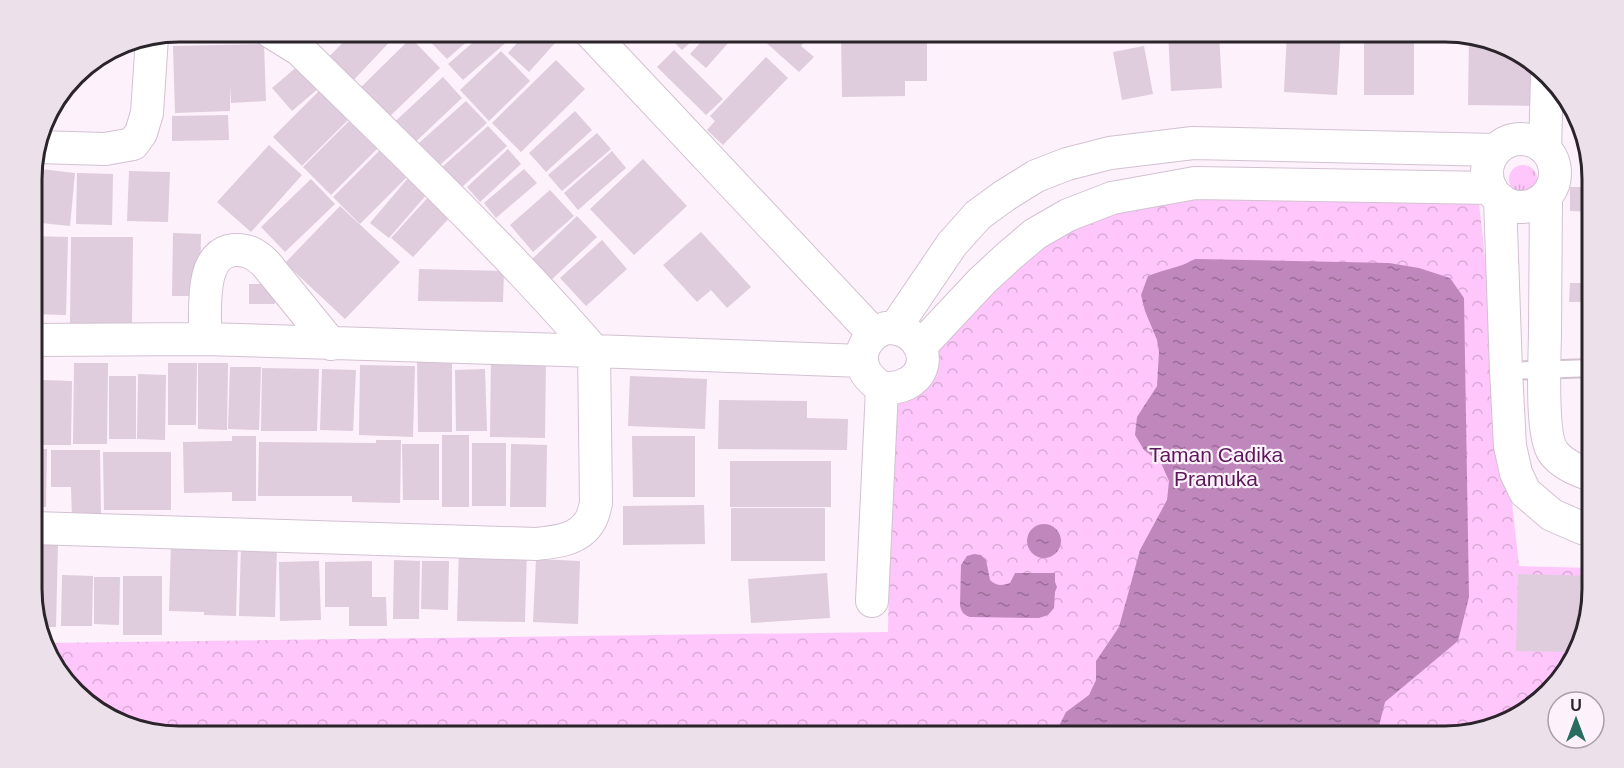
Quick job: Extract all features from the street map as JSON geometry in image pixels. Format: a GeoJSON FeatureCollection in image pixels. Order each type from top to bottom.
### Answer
{"type":"FeatureCollection","features":[{"type":"Feature","properties":{"kind":"street"},"geometry":{"type":"LineString","coordinates":[[42,528],[524,544],[560,542],[575,536],[590,521],[596,503],[594,351],[503,250],[300,50],[287,42]]}},
{"type":"Feature","properties":{"kind":"street"},"geometry":{"type":"LineString","coordinates":[[599,42],[877,341]]}},
{"type":"Feature","properties":{"kind":"street"},"geometry":{"type":"LineString","coordinates":[[46,147],[105,148],[133,144],[141,133],[147,113],[151,45]]}},
{"type":"Feature","properties":{"kind":"street"},"geometry":{"type":"LineString","coordinates":[[1545,149],[1547,88]]}},
{"type":"Feature","properties":{"kind":"street"},"geometry":{"type":"LineString","coordinates":[[920,347],[982,281],[1035,234],[1068,215],[1112,198],[1195,183],[1495,194],[1508,205],[1529,206],[1546,196],[1552,188],[1555,167],[1545,149],[1526,140],[1505,143],[1496,150],[1488,168],[1488,178],[1495,194],[1510,446],[1516,474],[1525,492],[1552,515],[1582,528]]}},
{"type":"Feature","properties":{"kind":"street"},"geometry":{"type":"LineString","coordinates":[[1193,143],[1195,183]]}},
{"type":"Feature","properties":{"kind":"street"},"geometry":{"type":"LineString","coordinates":[[42,340],[206,339],[594,351],[877,341],[910,334],[920,347],[921,367],[916,376],[899,387],[882,389],[870,379],[865,371],[877,341],[952,244],[978,215],[1036,176],[1067,164],[1110,153],[1193,143],[1496,150]]}},
{"type":"Feature","properties":{"kind":"street"},"geometry":{"type":"LineString","coordinates":[[1546,196],[1545,419],[1547,435],[1552,451],[1562,461],[1582,472]]}},
{"type":"Feature","properties":{"kind":"street"},"geometry":{"type":"LineString","coordinates":[[206,339],[207,278],[211,266],[219,255],[231,250],[244,250],[257,255],[266,264],[331,344]]}},
{"type":"Feature","properties":{"kind":"street"},"geometry":{"type":"LineString","coordinates":[[872,601],[882,389]]}},
{"type":"Feature","properties":{"kind":"lane"},"geometry":{"type":"LineString","coordinates":[[1506,371],[1582,368]]}},
{"type":"Feature","properties":{"kind":"green space"},"geometry":{"type":"Polygon","coordinates":[[[1523,165],[1533,169],[1537,179],[1533,189],[1523,193],[1513,189],[1509,179],[1513,169],[1523,165]]]}},
{"type":"Feature","properties":{"kind":"green space","name":"Taman Cadika Pramuka"},"geometry":{"type":"Polygon","coordinates":[[[1223,196],[1479,203],[1519,566],[1582,568],[1581,607],[1572,642],[1554,672],[1528,698],[1514,708],[1489,719],[1454,726],[170,726],[126,716],[110,708],[82,686],[60,658],[52,643],[888,632],[893,399],[932,347],[1003,272],[1084,219],[1147,203],[1223,196]]]}},
{"type":"Feature","properties":{"kind":"water"},"geometry":{"type":"Polygon","coordinates":[[[1195,259],[1389,263],[1419,268],[1450,278],[1464,298],[1469,597],[1458,641],[1385,702],[1379,726],[1059,726],[1066,712],[1089,695],[1096,680],[1096,661],[1119,627],[1140,550],[1167,500],[1169,481],[1161,463],[1144,450],[1135,435],[1137,417],[1157,386],[1159,352],[1141,295],[1148,276],[1195,259]]]}},
{"type":"Feature","properties":{"kind":"water"},"geometry":{"type":"Polygon","coordinates":[[[1044,524],[1056,529],[1061,541],[1056,553],[1044,558],[1032,553],[1027,541],[1032,529],[1044,524]]]}},
{"type":"Feature","properties":{"kind":"water"},"geometry":{"type":"Polygon","coordinates":[[[981,555],[986,560],[990,580],[997,584],[1010,583],[1015,573],[1055,573],[1057,587],[1054,608],[1048,615],[1039,618],[970,617],[966,615],[960,605],[961,565],[967,556],[981,555]]]}},
{"type":"Feature","properties":{"kind":"building"},"geometry":{"type":"Polygon","coordinates":[[[308,42],[318,42],[312,47],[308,42]]]}},
{"type":"Feature","properties":{"kind":"building"},"geometry":{"type":"Polygon","coordinates":[[[343,42],[390,42],[348,86],[323,63],[343,42]]]}},
{"type":"Feature","properties":{"kind":"building"},"geometry":{"type":"Polygon","coordinates":[[[407,42],[415,42],[440,68],[384,122],[355,93],[407,42]]]}},
{"type":"Feature","properties":{"kind":"building"},"geometry":{"type":"Polygon","coordinates":[[[431,42],[467,42],[447,59],[431,42]]]}},
{"type":"Feature","properties":{"kind":"building"},"geometry":{"type":"Polygon","coordinates":[[[473,42],[506,42],[463,80],[448,64],[473,42]]]}},
{"type":"Feature","properties":{"kind":"building"},"geometry":{"type":"Polygon","coordinates":[[[518,42],[555,43],[529,72],[508,53],[518,42]]]}},
{"type":"Feature","properties":{"kind":"building"},"geometry":{"type":"Polygon","coordinates":[[[674,42],[691,42],[682,50],[674,42]]]}},
{"type":"Feature","properties":{"kind":"building"},"geometry":{"type":"Polygon","coordinates":[[[701,42],[729,42],[706,68],[690,54],[701,42]]]}},
{"type":"Feature","properties":{"kind":"building"},"geometry":{"type":"Polygon","coordinates":[[[765,42],[804,42],[801,46],[814,57],[799,72],[765,42]]]}},
{"type":"Feature","properties":{"kind":"building"},"geometry":{"type":"Polygon","coordinates":[[[841,42],[927,42],[927,81],[905,81],[905,96],[842,97],[841,42]]]}},
{"type":"Feature","properties":{"kind":"building"},"geometry":{"type":"Polygon","coordinates":[[[1169,42],[1220,42],[1222,88],[1171,91],[1169,42]]]}},
{"type":"Feature","properties":{"kind":"building"},"geometry":{"type":"Polygon","coordinates":[[[1286,42],[1340,42],[1337,95],[1284,92],[1286,42]]]}},
{"type":"Feature","properties":{"kind":"building"},"geometry":{"type":"Polygon","coordinates":[[[1364,42],[1414,42],[1414,95],[1364,95],[1364,42]]]}},
{"type":"Feature","properties":{"kind":"building"},"geometry":{"type":"Polygon","coordinates":[[[264,44],[266,101],[231,103],[230,85],[230,111],[175,113],[173,46],[264,44]]]}},
{"type":"Feature","properties":{"kind":"building"},"geometry":{"type":"Polygon","coordinates":[[[1469,44],[1498,52],[1514,60],[1540,80],[1539,106],[1468,105],[1469,44]]]}},
{"type":"Feature","properties":{"kind":"building"},"geometry":{"type":"Polygon","coordinates":[[[1144,46],[1153,94],[1122,100],[1113,52],[1144,46]]]}},
{"type":"Feature","properties":{"kind":"building"},"geometry":{"type":"Polygon","coordinates":[[[674,50],[723,99],[706,115],[657,67],[674,50]]]}},
{"type":"Feature","properties":{"kind":"building"},"geometry":{"type":"Polygon","coordinates":[[[501,51],[530,81],[489,121],[460,90],[501,51]]]}},
{"type":"Feature","properties":{"kind":"building"},"geometry":{"type":"Polygon","coordinates":[[[766,57],[788,78],[723,145],[707,130],[715,121],[710,116],[766,57]]]}},
{"type":"Feature","properties":{"kind":"building"},"geometry":{"type":"Polygon","coordinates":[[[556,60],[585,89],[521,152],[492,123],[556,60]]]}},
{"type":"Feature","properties":{"kind":"building"},"geometry":{"type":"Polygon","coordinates":[[[299,65],[319,88],[292,111],[272,88],[299,65]]]}},
{"type":"Feature","properties":{"kind":"building"},"geometry":{"type":"Polygon","coordinates":[[[443,77],[462,98],[408,149],[388,128],[443,77]]]}},
{"type":"Feature","properties":{"kind":"building"},"geometry":{"type":"Polygon","coordinates":[[[321,89],[350,118],[302,166],[273,137],[321,89]]]}},
{"type":"Feature","properties":{"kind":"building"},"geometry":{"type":"Polygon","coordinates":[[[466,101],[487,123],[431,173],[410,151],[466,101]]]}},
{"type":"Feature","properties":{"kind":"building"},"geometry":{"type":"Polygon","coordinates":[[[575,111],[592,130],[546,172],[529,153],[575,111]]]}},
{"type":"Feature","properties":{"kind":"building"},"geometry":{"type":"Polygon","coordinates":[[[228,115],[229,140],[172,141],[172,116],[228,115]]]}},
{"type":"Feature","properties":{"kind":"building"},"geometry":{"type":"Polygon","coordinates":[[[351,119],[379,147],[331,195],[303,167],[351,119]]]}},
{"type":"Feature","properties":{"kind":"building"},"geometry":{"type":"Polygon","coordinates":[[[488,126],[507,146],[451,197],[432,176],[488,126]]]}},
{"type":"Feature","properties":{"kind":"building"},"geometry":{"type":"Polygon","coordinates":[[[597,133],[611,149],[562,191],[548,175],[597,133]]]}},
{"type":"Feature","properties":{"kind":"building"},"geometry":{"type":"Polygon","coordinates":[[[269,145],[302,175],[251,232],[217,202],[269,145]]]}},
{"type":"Feature","properties":{"kind":"building"},"geometry":{"type":"Polygon","coordinates":[[[381,149],[408,176],[360,224],[333,197],[381,149]]]}},
{"type":"Feature","properties":{"kind":"building"},"geometry":{"type":"Polygon","coordinates":[[[508,149],[521,164],[480,202],[467,187],[508,149]]]}},
{"type":"Feature","properties":{"kind":"building"},"geometry":{"type":"Polygon","coordinates":[[[612,151],[626,168],[578,210],[564,193],[612,151]]]}},
{"type":"Feature","properties":{"kind":"building"},"geometry":{"type":"Polygon","coordinates":[[[643,159],[687,206],[634,255],[590,209],[643,159]]]}},
{"type":"Feature","properties":{"kind":"building"},"geometry":{"type":"Polygon","coordinates":[[[42,169],[75,173],[70,226],[42,223],[42,169]]]}},
{"type":"Feature","properties":{"kind":"building"},"geometry":{"type":"Polygon","coordinates":[[[524,169],[537,183],[496,218],[484,203],[524,169]]]}},
{"type":"Feature","properties":{"kind":"building"},"geometry":{"type":"Polygon","coordinates":[[[129,171],[170,172],[168,222],[127,221],[129,171]]]}},
{"type":"Feature","properties":{"kind":"building"},"geometry":{"type":"Polygon","coordinates":[[[77,173],[113,174],[112,225],[76,224],[77,173]]]}},
{"type":"Feature","properties":{"kind":"building"},"geometry":{"type":"Polygon","coordinates":[[[409,177],[428,193],[389,238],[370,223],[409,177]]]}},
{"type":"Feature","properties":{"kind":"building"},"geometry":{"type":"Polygon","coordinates":[[[311,179],[335,204],[285,252],[261,227],[311,179]]]}},
{"type":"Feature","properties":{"kind":"building"},"geometry":{"type":"Polygon","coordinates":[[[1570,187],[1582,187],[1582,212],[1570,211],[1570,187]]]}},
{"type":"Feature","properties":{"kind":"building"},"geometry":{"type":"Polygon","coordinates":[[[550,190],[574,216],[533,252],[510,225],[550,190]]]}},
{"type":"Feature","properties":{"kind":"building"},"geometry":{"type":"Polygon","coordinates":[[[430,195],[452,215],[413,257],[391,238],[430,195]]]}},
{"type":"Feature","properties":{"kind":"building"},"geometry":{"type":"Polygon","coordinates":[[[340,206],[400,262],[345,319],[285,263],[340,206]]]}},
{"type":"Feature","properties":{"kind":"building"},"geometry":{"type":"Polygon","coordinates":[[[577,216],[597,237],[549,282],[529,262],[577,216]]]}},
{"type":"Feature","properties":{"kind":"building"},"geometry":{"type":"Polygon","coordinates":[[[701,232],[751,287],[727,308],[711,290],[697,302],[663,265],[701,232]]]}},
{"type":"Feature","properties":{"kind":"building"},"geometry":{"type":"Polygon","coordinates":[[[173,233],[201,234],[200,296],[172,296],[173,233]]]}},
{"type":"Feature","properties":{"kind":"building"},"geometry":{"type":"Polygon","coordinates":[[[42,236],[68,237],[66,315],[42,314],[42,236]]]}},
{"type":"Feature","properties":{"kind":"building"},"geometry":{"type":"Polygon","coordinates":[[[71,237],[133,237],[132,324],[70,324],[71,237]]]}},
{"type":"Feature","properties":{"kind":"building"},"geometry":{"type":"Polygon","coordinates":[[[602,240],[627,269],[586,306],[560,278],[602,240]]]}},
{"type":"Feature","properties":{"kind":"building"},"geometry":{"type":"Polygon","coordinates":[[[419,269],[504,271],[503,302],[418,301],[419,269]]]}},
{"type":"Feature","properties":{"kind":"building"},"geometry":{"type":"Polygon","coordinates":[[[1570,283],[1582,283],[1582,302],[1569,302],[1570,283]]]}},
{"type":"Feature","properties":{"kind":"building"},"geometry":{"type":"Polygon","coordinates":[[[249,284],[275,284],[275,304],[249,304],[249,284]]]}},
{"type":"Feature","properties":{"kind":"building"},"geometry":{"type":"Polygon","coordinates":[[[491,355],[546,356],[545,438],[490,437],[491,355]]]}},
{"type":"Feature","properties":{"kind":"building"},"geometry":{"type":"Polygon","coordinates":[[[417,356],[452,356],[452,432],[418,432],[417,356]]]}},
{"type":"Feature","properties":{"kind":"building"},"geometry":{"type":"Polygon","coordinates":[[[74,363],[108,363],[107,444],[73,444],[74,363]]]}},
{"type":"Feature","properties":{"kind":"building"},"geometry":{"type":"Polygon","coordinates":[[[168,363],[197,363],[196,425],[168,425],[168,363]]]}},
{"type":"Feature","properties":{"kind":"building"},"geometry":{"type":"Polygon","coordinates":[[[198,363],[228,363],[227,430],[198,429],[198,363]]]}},
{"type":"Feature","properties":{"kind":"building"},"geometry":{"type":"Polygon","coordinates":[[[360,365],[415,366],[413,437],[359,435],[360,365]]]}},
{"type":"Feature","properties":{"kind":"building"},"geometry":{"type":"Polygon","coordinates":[[[230,367],[261,367],[259,430],[228,429],[230,367]]]}},
{"type":"Feature","properties":{"kind":"building"},"geometry":{"type":"Polygon","coordinates":[[[262,368],[319,369],[317,431],[261,431],[262,368]]]}},
{"type":"Feature","properties":{"kind":"building"},"geometry":{"type":"Polygon","coordinates":[[[322,369],[356,370],[353,431],[320,430],[322,369]]]}},
{"type":"Feature","properties":{"kind":"building"},"geometry":{"type":"Polygon","coordinates":[[[485,369],[487,431],[456,431],[455,370],[485,369]]]}},
{"type":"Feature","properties":{"kind":"building"},"geometry":{"type":"Polygon","coordinates":[[[138,374],[166,375],[165,440],[137,439],[138,374]]]}},
{"type":"Feature","properties":{"kind":"building"},"geometry":{"type":"Polygon","coordinates":[[[109,376],[136,376],[136,439],[109,439],[109,376]]]}},
{"type":"Feature","properties":{"kind":"building"},"geometry":{"type":"Polygon","coordinates":[[[630,376],[707,379],[705,429],[628,426],[630,376]]]}},
{"type":"Feature","properties":{"kind":"building"},"geometry":{"type":"Polygon","coordinates":[[[42,380],[72,381],[71,445],[42,445],[42,380]]]}},
{"type":"Feature","properties":{"kind":"building"},"geometry":{"type":"Polygon","coordinates":[[[719,400],[807,401],[807,418],[848,419],[847,450],[718,449],[719,400]]]}},
{"type":"Feature","properties":{"kind":"building"},"geometry":{"type":"Polygon","coordinates":[[[442,435],[469,435],[469,507],[442,507],[442,435]]]}},
{"type":"Feature","properties":{"kind":"building"},"geometry":{"type":"Polygon","coordinates":[[[232,436],[256,436],[256,501],[232,501],[232,492],[184,493],[183,442],[232,441],[232,436]]]}},
{"type":"Feature","properties":{"kind":"building"},"geometry":{"type":"Polygon","coordinates":[[[632,436],[695,436],[695,497],[633,497],[632,436]]]}},
{"type":"Feature","properties":{"kind":"building"},"geometry":{"type":"Polygon","coordinates":[[[376,440],[401,440],[400,503],[352,502],[352,496],[258,496],[259,442],[376,443],[376,440]]]}},
{"type":"Feature","properties":{"kind":"building"},"geometry":{"type":"Polygon","coordinates":[[[472,443],[506,443],[506,506],[472,506],[472,443]]]}},
{"type":"Feature","properties":{"kind":"building"},"geometry":{"type":"Polygon","coordinates":[[[402,444],[439,444],[439,500],[403,500],[402,444]]]}},
{"type":"Feature","properties":{"kind":"building"},"geometry":{"type":"Polygon","coordinates":[[[511,444],[547,445],[546,507],[510,507],[511,444]]]}},
{"type":"Feature","properties":{"kind":"building"},"geometry":{"type":"Polygon","coordinates":[[[42,449],[47,449],[46,507],[42,507],[42,449]]]}},
{"type":"Feature","properties":{"kind":"building"},"geometry":{"type":"Polygon","coordinates":[[[51,450],[100,450],[101,517],[72,518],[71,487],[51,487],[51,450]]]}},
{"type":"Feature","properties":{"kind":"building"},"geometry":{"type":"Polygon","coordinates":[[[103,452],[171,452],[171,510],[104,510],[103,452]]]}},
{"type":"Feature","properties":{"kind":"building"},"geometry":{"type":"Polygon","coordinates":[[[730,461],[831,461],[831,507],[730,507],[730,461]]]}},
{"type":"Feature","properties":{"kind":"building"},"geometry":{"type":"Polygon","coordinates":[[[704,505],[705,544],[623,545],[623,506],[704,505]]]}},
{"type":"Feature","properties":{"kind":"building"},"geometry":{"type":"Polygon","coordinates":[[[731,508],[825,508],[825,561],[731,561],[731,508]]]}},
{"type":"Feature","properties":{"kind":"building"},"geometry":{"type":"Polygon","coordinates":[[[42,543],[58,544],[56,627],[48,627],[43,607],[42,543]]]}},
{"type":"Feature","properties":{"kind":"building"},"geometry":{"type":"Polygon","coordinates":[[[171,543],[238,546],[236,616],[169,611],[171,543]]]}},
{"type":"Feature","properties":{"kind":"building"},"geometry":{"type":"Polygon","coordinates":[[[241,545],[277,546],[275,617],[239,616],[241,545]]]}},
{"type":"Feature","properties":{"kind":"building"},"geometry":{"type":"Polygon","coordinates":[[[459,547],[527,548],[525,622],[457,621],[459,547]]]}},
{"type":"Feature","properties":{"kind":"building"},"geometry":{"type":"Polygon","coordinates":[[[536,559],[580,561],[578,624],[533,622],[536,559]]]}},
{"type":"Feature","properties":{"kind":"building"},"geometry":{"type":"Polygon","coordinates":[[[394,560],[420,561],[419,619],[393,619],[394,560]]]}},
{"type":"Feature","properties":{"kind":"building"},"geometry":{"type":"Polygon","coordinates":[[[319,561],[321,620],[280,621],[279,562],[319,561]]]}},
{"type":"Feature","properties":{"kind":"building"},"geometry":{"type":"Polygon","coordinates":[[[372,561],[372,597],[386,597],[387,626],[349,626],[349,607],[325,607],[325,562],[372,561]]]}},
{"type":"Feature","properties":{"kind":"building"},"geometry":{"type":"Polygon","coordinates":[[[422,561],[449,561],[448,610],[421,609],[422,561]]]}},
{"type":"Feature","properties":{"kind":"building"},"geometry":{"type":"Polygon","coordinates":[[[827,573],[830,618],[751,623],[748,579],[827,573]]]}},
{"type":"Feature","properties":{"kind":"building"},"geometry":{"type":"Polygon","coordinates":[[[1518,574],[1582,576],[1581,607],[1567,652],[1516,651],[1518,574]]]}},
{"type":"Feature","properties":{"kind":"building"},"geometry":{"type":"Polygon","coordinates":[[[62,575],[93,576],[92,626],[61,626],[62,575]]]}},
{"type":"Feature","properties":{"kind":"building"},"geometry":{"type":"Polygon","coordinates":[[[123,576],[162,576],[162,635],[123,635],[123,576]]]}},
{"type":"Feature","properties":{"kind":"building"},"geometry":{"type":"Polygon","coordinates":[[[94,577],[120,577],[119,625],[94,624],[94,577]]]}}]}
